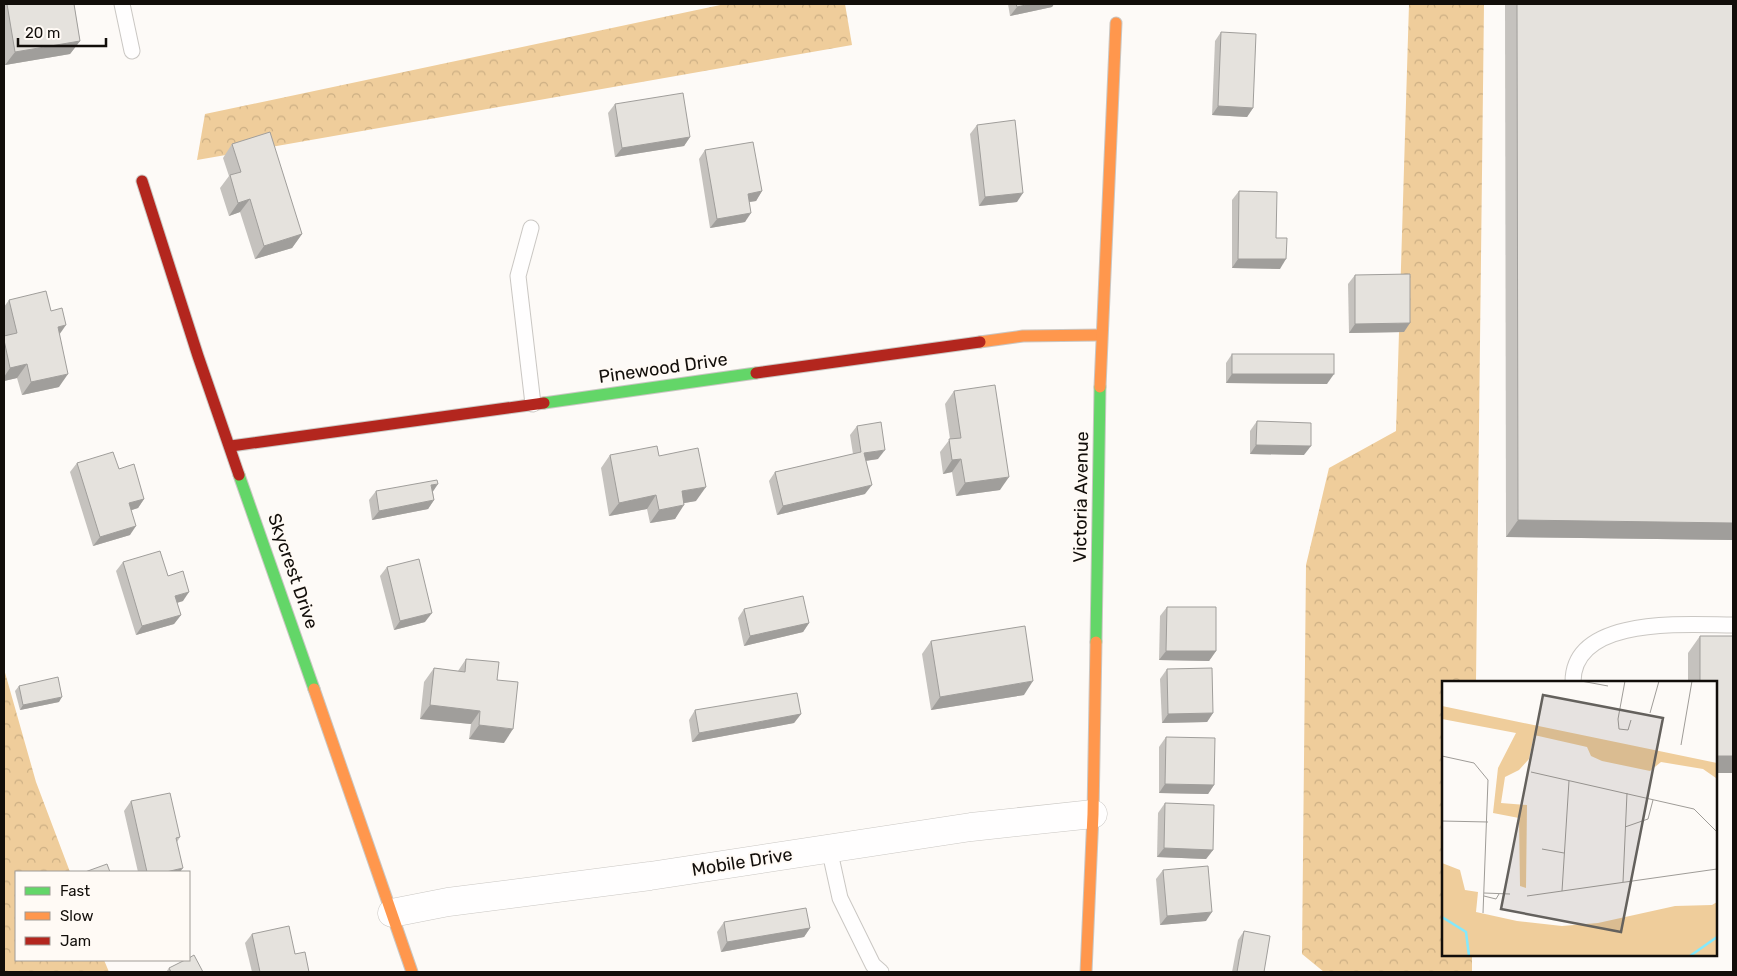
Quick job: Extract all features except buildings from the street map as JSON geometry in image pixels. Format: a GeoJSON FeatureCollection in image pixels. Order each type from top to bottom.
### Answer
{"type":"FeatureCollection","features":[{"type":"Feature","properties":{"kind":"street","name":"Victoria Avenue"},"geometry":{"type":"LineString","coordinates":[[1086,972],[1093,814],[1101,335],[1116,23]]}},
{"type":"Feature","properties":{"kind":"street","name":"Skycrest Drive"},"geometry":{"type":"LineString","coordinates":[[142,181],[198,356],[231,446],[412,972]]}},
{"type":"Feature","properties":{"kind":"street","name":"Pinewood Drive"},"geometry":{"type":"LineString","coordinates":[[231,446],[1023,336],[1101,335]]}},
{"type":"Feature","properties":{"kind":"street","name":"Mobile Drive"},"geometry":{"type":"LineString","coordinates":[[392,913],[448,902],[650,876],[971,827],[1093,814]]}},
{"type":"Feature","properties":{"kind":"lane"},"geometry":{"type":"LineString","coordinates":[[122,4],[132,51]]}},
{"type":"Feature","properties":{"kind":"lane"},"geometry":{"type":"LineString","coordinates":[[531,228],[518,276],[533,404]]}},
{"type":"Feature","properties":{"kind":"lane"},"geometry":{"type":"LineString","coordinates":[[1573,681],[1573,669],[1585,650],[1613,632],[1660,624],[1733,625]]}},
{"type":"Feature","properties":{"kind":"lane"},"geometry":{"type":"LineString","coordinates":[[830,848],[840,898],[873,964],[881,972]]}},
{"type":"Feature","properties":{"kind":"green space"},"geometry":{"type":"Polygon","coordinates":[[[725,4],[845,4],[852,45],[197,160],[205,114],[725,4]]]}},
{"type":"Feature","properties":{"kind":"green space"},"geometry":{"type":"Polygon","coordinates":[[[1409,4],[1484,4],[1476,681],[1442,681],[1442,956],[1472,956],[1472,972],[1324,972],[1302,954],[1306,565],[1329,468],[1396,431],[1409,4]]]}},
{"type":"Feature","properties":{"kind":"green space"},"geometry":{"type":"Polygon","coordinates":[[[4,669],[36,782],[70,871],[15,871],[15,961],[104,961],[109,972],[4,972],[4,669]]]}},
{"type":"Feature","properties":{"kind":"traffic: fast"},"geometry":{"type":"LineString","coordinates":[[544,403],[756,373]]}},
{"type":"Feature","properties":{"kind":"traffic: fast"},"geometry":{"type":"LineString","coordinates":[[1096,642],[1100,387]]}},
{"type":"Feature","properties":{"kind":"traffic: fast"},"geometry":{"type":"LineString","coordinates":[[239,475],[314,689]]}},
{"type":"Feature","properties":{"kind":"traffic: slow"},"geometry":{"type":"LineString","coordinates":[[1100,387],[1116,23]]}},
{"type":"Feature","properties":{"kind":"traffic: slow"},"geometry":{"type":"LineString","coordinates":[[980,342],[1023,336],[1101,335]]}},
{"type":"Feature","properties":{"kind":"traffic: slow"},"geometry":{"type":"LineString","coordinates":[[1086,972],[1093,814],[1096,642]]}},
{"type":"Feature","properties":{"kind":"traffic: slow"},"geometry":{"type":"LineString","coordinates":[[314,689],[412,972]]}},
{"type":"Feature","properties":{"kind":"traffic: jam"},"geometry":{"type":"LineString","coordinates":[[142,181],[198,356],[239,475]]}},
{"type":"Feature","properties":{"kind":"traffic: jam"},"geometry":{"type":"LineString","coordinates":[[756,373],[980,342]]}},
{"type":"Feature","properties":{"kind":"traffic: jam"},"geometry":{"type":"LineString","coordinates":[[231,446],[544,403]]}}]}
